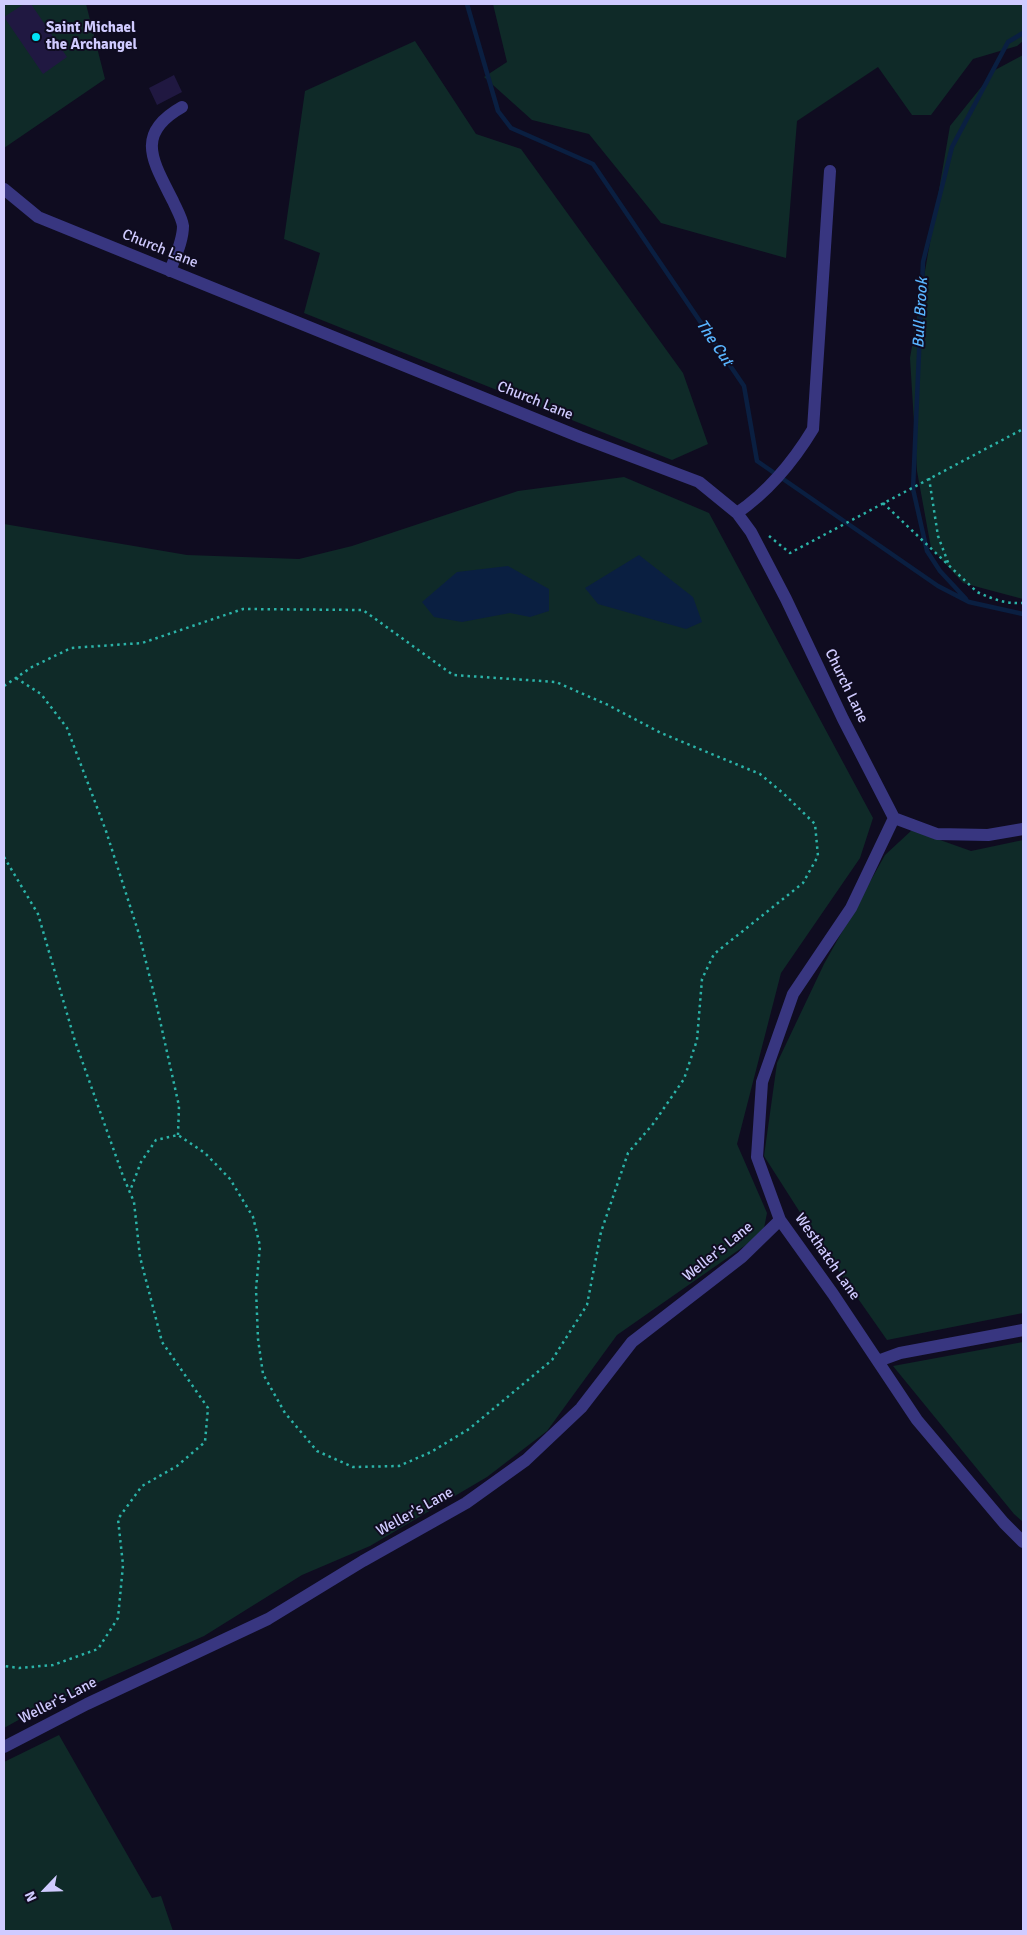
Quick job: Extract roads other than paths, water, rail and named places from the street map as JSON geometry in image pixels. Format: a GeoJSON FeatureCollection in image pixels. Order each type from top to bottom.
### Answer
{"type":"FeatureCollection","features":[{"type":"Feature","properties":{"kind":"street"},"geometry":{"type":"LineString","coordinates":[[170,270],[183,224],[152,160],[152,142],[157,127],[165,116],[182,107]]}},
{"type":"Feature","properties":{"kind":"street"},"geometry":{"type":"LineString","coordinates":[[737,512],[764,493],[798,454],[813,430],[830,170]]}},
{"type":"Feature","properties":{"kind":"street","name":"Church Lane"},"geometry":{"type":"LineString","coordinates":[[4,189],[38,217],[580,437],[699,482],[737,512],[768,561],[843,719],[894,818]]}},
{"type":"Feature","properties":{"kind":"street"},"geometry":{"type":"LineString","coordinates":[[894,818],[937,834],[988,834],[1023,829]]}},
{"type":"Feature","properties":{"kind":"street","name":"Westhatch Lane"},"geometry":{"type":"LineString","coordinates":[[894,818],[851,908],[793,994],[762,1082],[757,1157],[780,1220],[917,1420],[1004,1523],[1023,1542]]}},
{"type":"Feature","properties":{"kind":"street","name":"Weller's Lane"},"geometry":{"type":"LineString","coordinates":[[4,1747],[87,1704],[268,1619],[362,1560],[466,1503],[526,1460],[581,1408],[632,1342],[742,1257],[780,1220]]}},
{"type":"Feature","properties":{"kind":"street"},"geometry":{"type":"LineString","coordinates":[[878,1362],[900,1353],[1023,1330]]}},
{"type":"Feature","properties":{"kind":"water"},"geometry":{"type":"Polygon","coordinates":[[[639,555],[693,597],[702,622],[686,629],[598,604],[585,588],[639,555]]]}},
{"type":"Feature","properties":{"kind":"water"},"geometry":{"type":"Polygon","coordinates":[[[508,566],[549,589],[549,611],[530,617],[510,613],[462,622],[434,617],[422,602],[457,572],[508,566]]]}},
{"type":"Feature","properties":{"kind":"waterway","name":"The Cut"},"geometry":{"type":"LineString","coordinates":[[467,4],[498,111],[511,128],[593,164],[744,386],[757,461],[938,586],[969,602],[1023,614]]}},
{"type":"Feature","properties":{"kind":"waterway","name":"Bull Brook"},"geometry":{"type":"LineString","coordinates":[[966,599],[940,571],[927,551],[913,489],[923,262],[952,147],[1008,42],[1023,33]]}},
{"type":"Feature","properties":{"kind":"place","name":"Saint Michael the Archangel"},"geometry":{"type":"Point","coordinates":[36,37]}}]}
